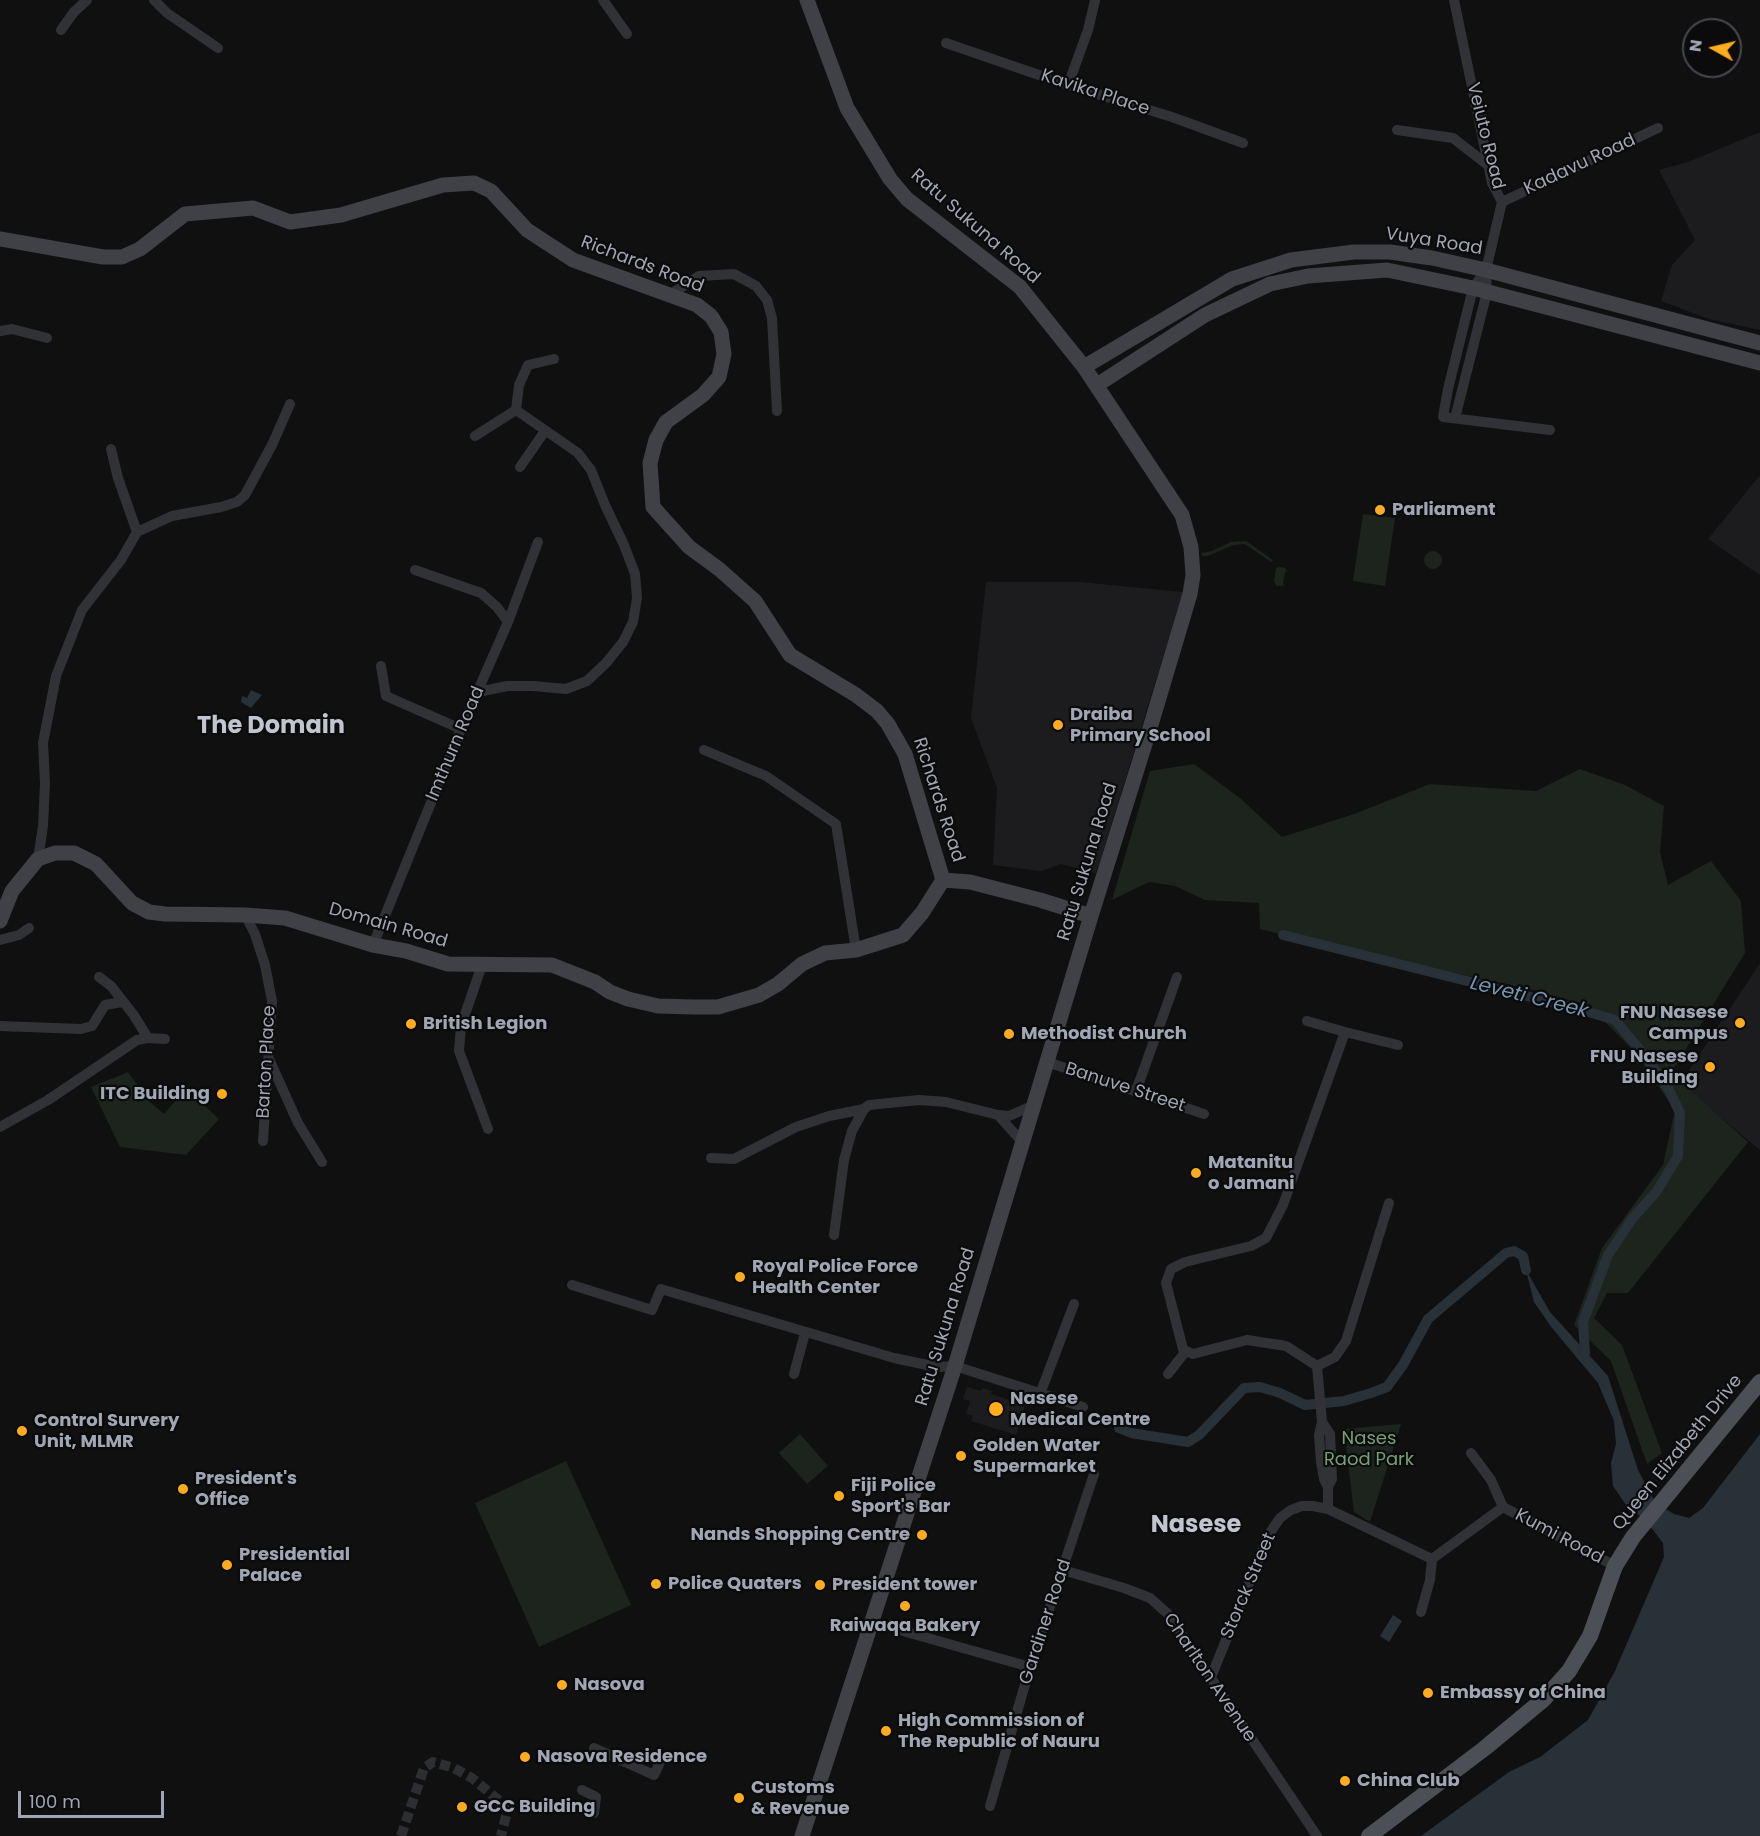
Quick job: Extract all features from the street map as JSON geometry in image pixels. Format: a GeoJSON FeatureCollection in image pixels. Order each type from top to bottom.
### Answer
{"type":"FeatureCollection","features":[{"type":"Feature","properties":{"kind":"main road","name":"Ratu Sukuna Road"},"geometry":{"type":"LineString","coordinates":[[802,1836],[955,1366],[1190,594],[1192,575],[1191,547],[1182,515],[1084,367],[1020,287],[907,199],[890,179],[847,108],[807,0]]}},
{"type":"Feature","properties":{"kind":"main road","name":"Richards Road"},"geometry":{"type":"LineString","coordinates":[[0,239],[103,257],[122,257],[140,249],[186,214],[252,208],[290,222],[341,215],[443,185],[474,183],[491,191],[527,230],[573,260],[697,305],[711,316],[722,332],[724,354],[719,377],[703,394],[666,422],[656,440],[650,463],[653,507],[688,547],[738,584],[755,601],[790,655],[856,694],[877,711],[888,724],[905,754],[943,880]]}},
{"type":"Feature","properties":{"kind":"main road","name":"Vuya Road"},"geometry":{"type":"LineString","coordinates":[[1084,367],[1232,279],[1292,260],[1354,252],[1390,252],[1432,258],[1486,270],[1760,343]]}},
{"type":"Feature","properties":{"kind":"main road","name":"Vuya Road"},"geometry":{"type":"LineString","coordinates":[[1097,385],[1205,315],[1270,284],[1308,276],[1387,270],[1480,290],[1760,363]]}},
{"type":"Feature","properties":{"kind":"main road","name":"Domain Road"},"geometry":{"type":"LineString","coordinates":[[39,859],[55,853],[74,853],[96,864],[132,903],[149,912],[285,918],[373,945],[406,951],[448,964],[552,965],[595,982],[610,992],[628,999],[658,1006],[718,1007],[759,995],[778,984],[802,964],[825,953],[856,950],[903,935],[922,913],[943,880]]}},
{"type":"Feature","properties":{"kind":"main road"},"geometry":{"type":"LineString","coordinates":[[0,921],[12,891],[39,859]]}},
{"type":"Feature","properties":{"kind":"main road"},"geometry":{"type":"LineString","coordinates":[[943,880],[970,882],[1091,916]]}},
{"type":"Feature","properties":{"kind":"main road","name":"Queen Elizabeth Drive"},"geometry":{"type":"LineString","coordinates":[[1369,1836],[1485,1748],[1549,1694],[1569,1671],[1590,1636],[1615,1566],[1643,1522],[1760,1382]]}},
{"type":"Feature","properties":{"kind":"street"},"geometry":{"type":"LineString","coordinates":[[61,30],[74,12],[87,0]]}},
{"type":"Feature","properties":{"kind":"street"},"geometry":{"type":"LineString","coordinates":[[154,0],[167,13],[218,48]]}},
{"type":"Feature","properties":{"kind":"street"},"geometry":{"type":"LineString","coordinates":[[603,0],[627,34]]}},
{"type":"Feature","properties":{"kind":"street"},"geometry":{"type":"LineString","coordinates":[[1068,85],[1088,30],[1095,0]]}},
{"type":"Feature","properties":{"kind":"street","name":"Veiuto Road"},"geometry":{"type":"LineString","coordinates":[[1454,0],[1492,183],[1502,202],[1480,290]]}},
{"type":"Feature","properties":{"kind":"street","name":"Kavika Place"},"geometry":{"type":"LineString","coordinates":[[946,43],[1068,85],[1172,117],[1243,143]]}},
{"type":"Feature","properties":{"kind":"street","name":"Kadavu Road"},"geometry":{"type":"LineString","coordinates":[[1502,202],[1658,128]]}},
{"type":"Feature","properties":{"kind":"street"},"geometry":{"type":"LineString","coordinates":[[1397,130],[1453,138],[1489,166]]}},
{"type":"Feature","properties":{"kind":"street"},"geometry":{"type":"LineString","coordinates":[[668,296],[699,276],[734,274],[756,286],[767,300],[772,318],[777,411]]}},
{"type":"Feature","properties":{"kind":"street"},"geometry":{"type":"LineString","coordinates":[[1480,290],[1448,389],[1443,417],[1550,430]]}},
{"type":"Feature","properties":{"kind":"street"},"geometry":{"type":"LineString","coordinates":[[1455,418],[1480,290]]}},
{"type":"Feature","properties":{"kind":"street"},"geometry":{"type":"LineString","coordinates":[[0,331],[12,329],[47,338]]}},
{"type":"Feature","properties":{"kind":"street"},"geometry":{"type":"LineString","coordinates":[[516,410],[519,386],[528,365],[554,359]]}},
{"type":"Feature","properties":{"kind":"street"},"geometry":{"type":"LineString","coordinates":[[39,859],[45,783],[44,743],[56,676],[82,610],[121,560],[137,532],[172,516],[237,502],[245,495],[272,445],[290,404]]}},
{"type":"Feature","properties":{"kind":"street"},"geometry":{"type":"LineString","coordinates":[[478,692],[507,686],[566,690],[587,681],[606,663],[622,642],[633,622],[637,598],[635,574],[591,470],[578,453],[516,410]]}},
{"type":"Feature","properties":{"kind":"street"},"geometry":{"type":"LineString","coordinates":[[475,436],[516,410]]}},
{"type":"Feature","properties":{"kind":"street"},"geometry":{"type":"LineString","coordinates":[[520,467],[545,431]]}},
{"type":"Feature","properties":{"kind":"street"},"geometry":{"type":"LineString","coordinates":[[111,449],[118,478],[137,532]]}},
{"type":"Feature","properties":{"kind":"street","name":"Imthurn Road"},"geometry":{"type":"LineString","coordinates":[[373,945],[461,729],[508,622],[538,542]]}},
{"type":"Feature","properties":{"kind":"street"},"geometry":{"type":"LineString","coordinates":[[414,570],[482,593],[497,607],[508,622]]}},
{"type":"Feature","properties":{"kind":"street"},"geometry":{"type":"LineString","coordinates":[[381,666],[386,696],[461,729]]}},
{"type":"Feature","properties":{"kind":"street"},"geometry":{"type":"LineString","coordinates":[[704,750],[766,776],[836,824],[856,950]]}},
{"type":"Feature","properties":{"kind":"street","name":"Barton Place"},"geometry":{"type":"LineString","coordinates":[[245,915],[255,934],[265,965],[272,1001],[263,1141]]}},
{"type":"Feature","properties":{"kind":"street"},"geometry":{"type":"LineString","coordinates":[[0,940],[19,935],[28,928]]}},
{"type":"Feature","properties":{"kind":"street"},"geometry":{"type":"LineString","coordinates":[[482,965],[460,1026],[459,1051],[488,1129]]}},
{"type":"Feature","properties":{"kind":"street"},"geometry":{"type":"LineString","coordinates":[[99,976],[111,986],[148,1038]]}},
{"type":"Feature","properties":{"kind":"street"},"geometry":{"type":"LineString","coordinates":[[1136,1091],[1177,977]]}},
{"type":"Feature","properties":{"kind":"street"},"geometry":{"type":"LineString","coordinates":[[0,1026],[81,1029],[92,1026],[105,1005],[122,1002]]}},
{"type":"Feature","properties":{"kind":"street"},"geometry":{"type":"LineString","coordinates":[[1307,1021],[1398,1045]]}},
{"type":"Feature","properties":{"kind":"street"},"geometry":{"type":"LineString","coordinates":[[1317,1366],[1286,1346],[1247,1340],[1193,1354],[1186,1351],[1183,1349],[1166,1283],[1171,1269],[1185,1262],[1251,1246],[1266,1238],[1283,1205],[1345,1032]]}},
{"type":"Feature","properties":{"kind":"street"},"geometry":{"type":"LineString","coordinates":[[0,1127],[48,1100],[137,1040],[165,1039]]}},
{"type":"Feature","properties":{"kind":"street"},"geometry":{"type":"LineString","coordinates":[[269,1059],[298,1123],[322,1162]]}},
{"type":"Feature","properties":{"kind":"street","name":"Banuve Street"},"geometry":{"type":"LineString","coordinates":[[1047,1062],[1204,1114]]}},
{"type":"Feature","properties":{"kind":"street"},"geometry":{"type":"LineString","coordinates":[[834,1235],[843,1160],[852,1131],[864,1109],[869,1105],[919,1100],[946,1102],[1009,1116],[1034,1105]]}},
{"type":"Feature","properties":{"kind":"street"},"geometry":{"type":"LineString","coordinates":[[711,1158],[735,1159],[796,1127],[829,1116],[864,1109]]}},
{"type":"Feature","properties":{"kind":"street"},"geometry":{"type":"LineString","coordinates":[[998,1115],[1023,1143]]}},
{"type":"Feature","properties":{"kind":"street"},"geometry":{"type":"LineString","coordinates":[[1317,1366],[1335,1357],[1346,1341],[1389,1203]]}},
{"type":"Feature","properties":{"kind":"street"},"geometry":{"type":"LineString","coordinates":[[572,1285],[652,1310],[661,1289],[894,1358],[937,1367],[955,1366],[1083,1407]]}},
{"type":"Feature","properties":{"kind":"street"},"geometry":{"type":"LineString","coordinates":[[1040,1394],[1074,1304]]}},
{"type":"Feature","properties":{"kind":"street"},"geometry":{"type":"LineString","coordinates":[[794,1374],[805,1333]]}},
{"type":"Feature","properties":{"kind":"street"},"geometry":{"type":"LineString","coordinates":[[1168,1374],[1186,1351]]}},
{"type":"Feature","properties":{"kind":"street"},"geometry":{"type":"LineString","coordinates":[[1317,1366],[1322,1422],[1330,1434],[1332,1479],[1328,1487],[1328,1509]]}},
{"type":"Feature","properties":{"kind":"street"},"geometry":{"type":"LineString","coordinates":[[1471,1453],[1491,1480],[1503,1507]]}},
{"type":"Feature","properties":{"kind":"street","name":"Gardiner Road"},"geometry":{"type":"LineString","coordinates":[[990,1806],[1030,1667],[1094,1474]]}},
{"type":"Feature","properties":{"kind":"street","name":"Storck Street"},"geometry":{"type":"LineString","coordinates":[[1211,1677],[1269,1534],[1280,1518],[1291,1510],[1302,1506],[1328,1509],[1432,1559]]}},
{"type":"Feature","properties":{"kind":"street","name":"Kumi Road"},"geometry":{"type":"LineString","coordinates":[[1432,1559],[1503,1507],[1615,1566]]}},
{"type":"Feature","properties":{"kind":"street"},"geometry":{"type":"LineString","coordinates":[[1421,1612],[1430,1580],[1432,1559]]}},
{"type":"Feature","properties":{"kind":"street","name":"Charlton Avenue"},"geometry":{"type":"LineString","coordinates":[[1063,1570],[1150,1598],[1168,1614],[1317,1836]]}},
{"type":"Feature","properties":{"kind":"street"},"geometry":{"type":"LineString","coordinates":[[871,1622],[1030,1667]]}},
{"type":"Feature","properties":{"kind":"street"},"geometry":{"type":"LineString","coordinates":[[594,1748],[654,1775],[662,1758]]}},
{"type":"Feature","properties":{"kind":"street"},"geometry":{"type":"LineString","coordinates":[[582,1790],[596,1797],[594,1813]]}},
{"type":"Feature","properties":{"kind":"shaded area"},"geometry":{"type":"Polygon","coordinates":[[[1760,132],[1760,330],[1709,319],[1661,301],[1672,265],[1695,240],[1659,170],[1688,162],[1760,132]]]}},
{"type":"Feature","properties":{"kind":"shaded area"},"geometry":{"type":"Polygon","coordinates":[[[1760,475],[1760,575],[1708,539],[1760,475]]]}},
{"type":"Feature","properties":{"kind":"shaded area","name":"Draiba Primary School"},"geometry":{"type":"Polygon","coordinates":[[[986,582],[1080,582],[1183,592],[1095,873],[1061,864],[1041,871],[993,865],[997,788],[971,718],[986,582]]]}},
{"type":"Feature","properties":{"kind":"shaded area"},"geometry":{"type":"Polygon","coordinates":[[[251,690],[262,695],[251,708],[241,702],[242,696],[247,698],[251,690]]]}},
{"type":"Feature","properties":{"kind":"shaded area","name":"FNU Nasese Campus"},"geometry":{"type":"Polygon","coordinates":[[[1760,963],[1760,1150],[1680,1084],[1760,963]]]}},
{"type":"Feature","properties":{"kind":"shaded area"},"geometry":{"type":"Polygon","coordinates":[[[1526,1270],[1550,1312],[1608,1376],[1638,1470],[1652,1497],[1659,1505],[1674,1514],[1689,1518],[1703,1508],[1760,1434],[1760,1836],[1421,1836],[1509,1772],[1540,1757],[1588,1720],[1615,1671],[1664,1557],[1663,1543],[1646,1521],[1626,1505],[1613,1486],[1611,1463],[1616,1444],[1614,1421],[1598,1383],[1552,1328],[1534,1302],[1526,1270]]]}},
{"type":"Feature","properties":{"kind":"shaded area","name":"Nasese Medical Centre"},"geometry":{"type":"Polygon","coordinates":[[[967,1387],[992,1391],[991,1394],[1025,1405],[1016,1435],[971,1421],[973,1416],[966,1414],[970,1401],[963,1399],[967,1387]]]}},
{"type":"Feature","properties":{"kind":"shaded area"},"geometry":{"type":"Polygon","coordinates":[[[1393,1615],[1402,1621],[1389,1642],[1380,1636],[1393,1615]]]}},
{"type":"Feature","properties":{"kind":"green space"},"geometry":{"type":"Polygon","coordinates":[[[1363,514],[1395,518],[1385,586],[1353,581],[1363,514]]]}},
{"type":"Feature","properties":{"kind":"green space"},"geometry":{"type":"Polygon","coordinates":[[[1246,541],[1273,560],[1271,562],[1245,544],[1233,545],[1208,556],[1202,556],[1201,553],[1212,551],[1231,542],[1246,541]]]}},
{"type":"Feature","properties":{"kind":"green space"},"geometry":{"type":"Polygon","coordinates":[[[1433,551],[1439,554],[1442,560],[1439,566],[1433,569],[1427,566],[1424,560],[1427,554],[1433,551]]]}},
{"type":"Feature","properties":{"kind":"green space"},"geometry":{"type":"Polygon","coordinates":[[[1280,567],[1287,571],[1283,584],[1285,585],[1277,586],[1274,582],[1276,568],[1280,567]]]}},
{"type":"Feature","properties":{"kind":"green space"},"geometry":{"type":"Polygon","coordinates":[[[1194,764],[1240,798],[1282,837],[1354,814],[1430,784],[1536,791],[1580,769],[1625,785],[1664,806],[1660,852],[1668,885],[1711,861],[1741,901],[1745,953],[1671,1073],[1748,1142],[1628,1293],[1607,1293],[1594,1318],[1622,1345],[1662,1453],[1647,1464],[1611,1361],[1574,1325],[1602,1248],[1663,1165],[1675,1110],[1634,1051],[1589,1006],[1533,990],[1260,929],[1259,903],[1205,900],[1175,886],[1149,882],[1112,900],[1150,771],[1194,764]]]}},
{"type":"Feature","properties":{"kind":"green space"},"geometry":{"type":"Polygon","coordinates":[[[128,1072],[150,1102],[164,1114],[186,1088],[219,1119],[186,1155],[120,1147],[91,1087],[128,1072]]]}},
{"type":"Feature","properties":{"kind":"green space","name":"Nases Raod Park"},"geometry":{"type":"Polygon","coordinates":[[[1401,1424],[1370,1522],[1354,1512],[1344,1429],[1401,1424]]]}},
{"type":"Feature","properties":{"kind":"green space"},"geometry":{"type":"Polygon","coordinates":[[[800,1434],[828,1466],[807,1484],[779,1453],[800,1434]]]}},
{"type":"Feature","properties":{"kind":"green space"},"geometry":{"type":"Polygon","coordinates":[[[566,1461],[631,1605],[539,1647],[475,1503],[566,1461]]]}},
{"type":"Feature","properties":{"kind":"waterway","name":"Leveti Creek"},"geometry":{"type":"LineString","coordinates":[[1283,935],[1615,1020],[1646,1057],[1669,1090],[1680,1113],[1678,1156],[1657,1191],[1632,1219],[1608,1255],[1583,1322],[1585,1353]]}},
{"type":"Feature","properties":{"kind":"waterway"},"geometry":{"type":"LineString","coordinates":[[1119,1428],[1131,1433],[1188,1442],[1199,1435],[1244,1388],[1260,1387],[1280,1393],[1305,1405],[1344,1401],[1387,1387],[1403,1365],[1428,1319],[1506,1253],[1514,1251],[1523,1256],[1526,1270]]}},
{"type":"Feature","properties":{"kind":"tunnel"},"geometry":{"type":"LineString","coordinates":[[401,1836],[424,1768],[433,1762],[454,1768],[472,1778],[508,1808],[501,1836]]}},
{"type":"Feature","properties":{"kind":"place","name":"Parliament"},"geometry":{"type":"Point","coordinates":[1380,510]}},
{"type":"Feature","properties":{"kind":"place","name":"Draiba Primary School"},"geometry":{"type":"Point","coordinates":[1058,725]}},
{"type":"Feature","properties":{"kind":"place","name":"FNU Nasese Campus"},"geometry":{"type":"Point","coordinates":[1740,1023]}},
{"type":"Feature","properties":{"kind":"place","name":"British Legion"},"geometry":{"type":"Point","coordinates":[411,1024]}},
{"type":"Feature","properties":{"kind":"place","name":"Methodist Church"},"geometry":{"type":"Point","coordinates":[1009,1034]}},
{"type":"Feature","properties":{"kind":"place","name":"FNU Nasese Building"},"geometry":{"type":"Point","coordinates":[1710,1067]}},
{"type":"Feature","properties":{"kind":"place","name":"ITC Building"},"geometry":{"type":"Point","coordinates":[222,1094]}},
{"type":"Feature","properties":{"kind":"place","name":"Matanitu o Jamani"},"geometry":{"type":"Point","coordinates":[1196,1173]}},
{"type":"Feature","properties":{"kind":"place","name":"Royal Police Force Health Center"},"geometry":{"type":"Point","coordinates":[740,1277]}},
{"type":"Feature","properties":{"kind":"place","name":"Nasese Medical Centre"},"geometry":{"type":"Point","coordinates":[996,1409]}},
{"type":"Feature","properties":{"kind":"place","name":"Control Survery Unit, MLMR"},"geometry":{"type":"Point","coordinates":[22,1431]}},
{"type":"Feature","properties":{"kind":"place","name":"Golden Water Supermarket"},"geometry":{"type":"Point","coordinates":[961,1456]}},
{"type":"Feature","properties":{"kind":"place","name":"President's Office"},"geometry":{"type":"Point","coordinates":[183,1489]}},
{"type":"Feature","properties":{"kind":"place","name":"Fiji Police Sport's Bar"},"geometry":{"type":"Point","coordinates":[839,1496]}},
{"type":"Feature","properties":{"kind":"place","name":"Nands Shopping Centre"},"geometry":{"type":"Point","coordinates":[922,1535]}},
{"type":"Feature","properties":{"kind":"place","name":"Presidential Palace"},"geometry":{"type":"Point","coordinates":[227,1565]}},
{"type":"Feature","properties":{"kind":"place","name":"Police Quaters"},"geometry":{"type":"Point","coordinates":[656,1584]}},
{"type":"Feature","properties":{"kind":"place","name":"President tower"},"geometry":{"type":"Point","coordinates":[820,1585]}},
{"type":"Feature","properties":{"kind":"place","name":"Raiwaqa Bakery"},"geometry":{"type":"Point","coordinates":[905,1606]}},
{"type":"Feature","properties":{"kind":"place","name":"Nasova"},"geometry":{"type":"Point","coordinates":[562,1685]}},
{"type":"Feature","properties":{"kind":"place","name":"Embassy of China"},"geometry":{"type":"Point","coordinates":[1428,1693]}},
{"type":"Feature","properties":{"kind":"place","name":"High Commission of The Republic of Nauru"},"geometry":{"type":"Point","coordinates":[886,1731]}},
{"type":"Feature","properties":{"kind":"place","name":"Nasova Residence"},"geometry":{"type":"Point","coordinates":[525,1757]}},
{"type":"Feature","properties":{"kind":"place","name":"China Club"},"geometry":{"type":"Point","coordinates":[1345,1781]}},
{"type":"Feature","properties":{"kind":"place","name":"Customs & Revenue"},"geometry":{"type":"Point","coordinates":[739,1798]}},
{"type":"Feature","properties":{"kind":"place","name":"GCC Building"},"geometry":{"type":"Point","coordinates":[462,1807]}},
{"type":"Feature","properties":{"kind":"district","name":"The Domain"},"geometry":{"type":"Point","coordinates":[271,727]}},
{"type":"Feature","properties":{"kind":"district","name":"Nasese"},"geometry":{"type":"Point","coordinates":[1196,1526]}}]}
